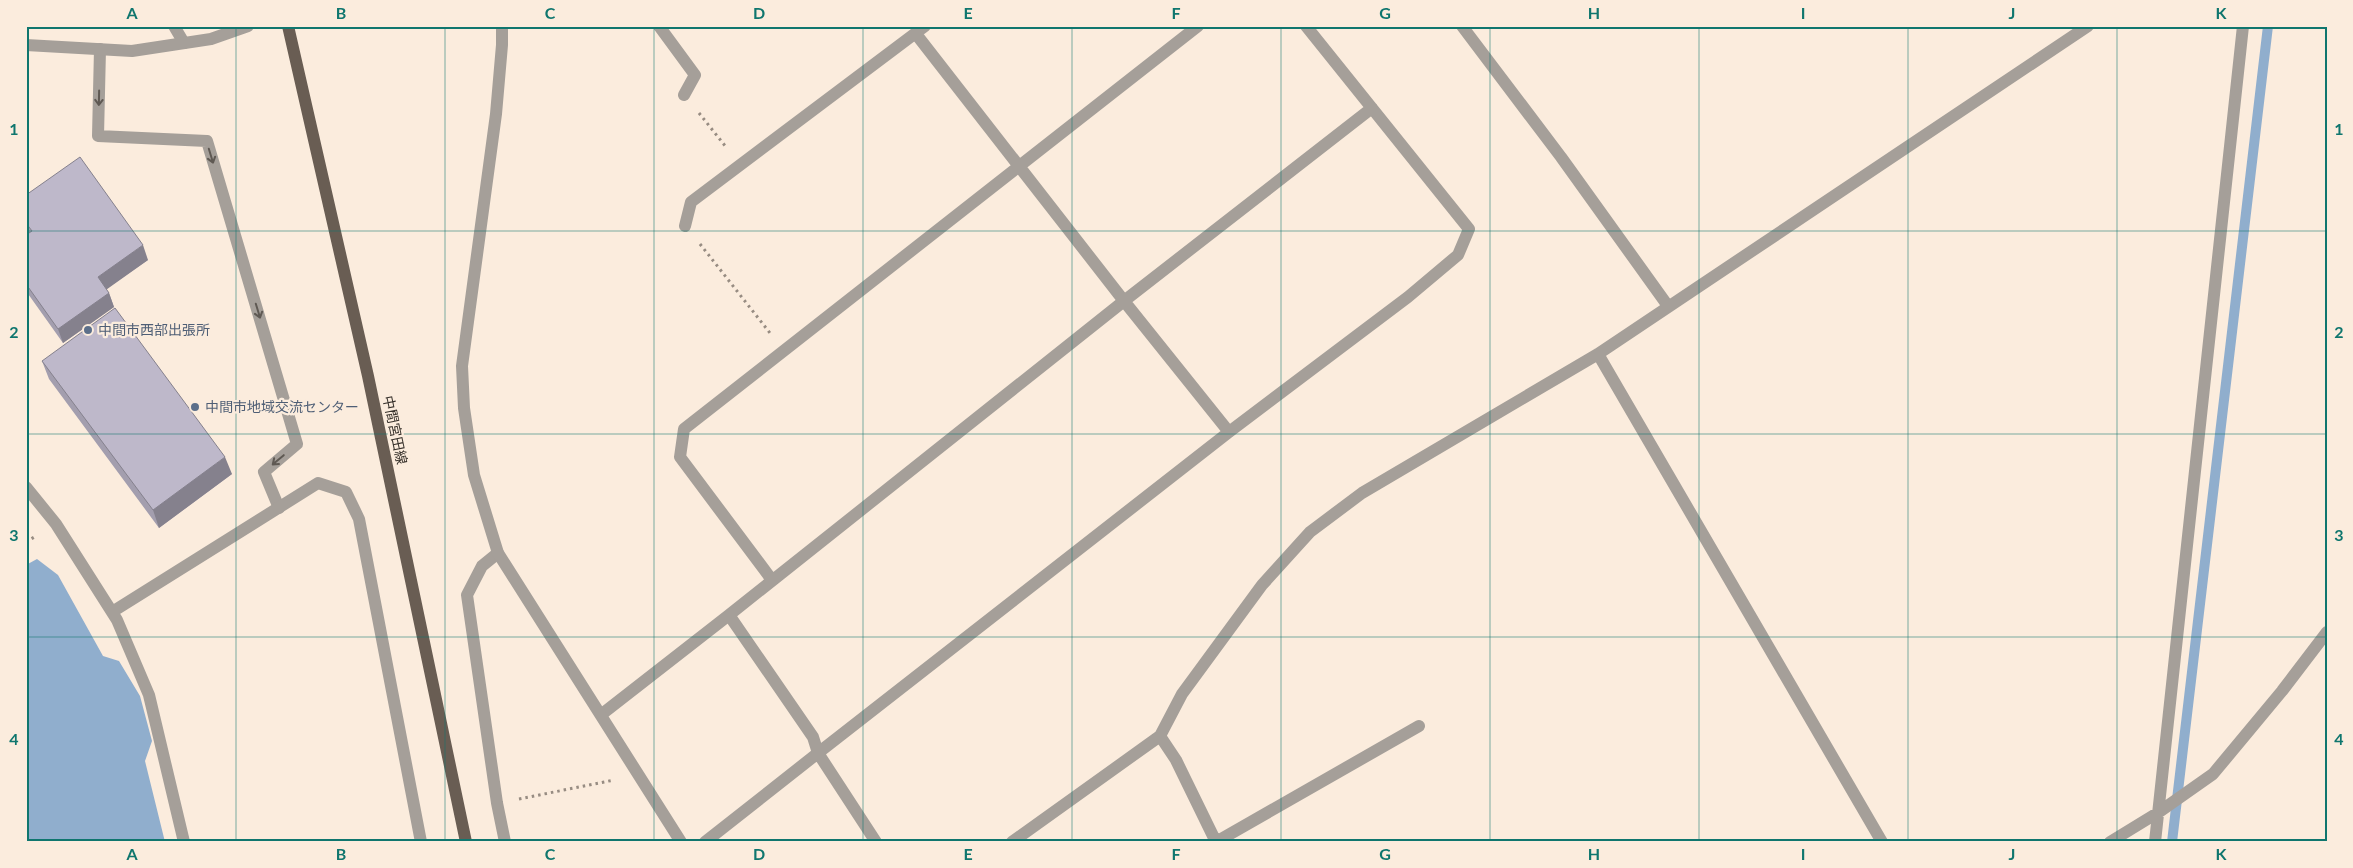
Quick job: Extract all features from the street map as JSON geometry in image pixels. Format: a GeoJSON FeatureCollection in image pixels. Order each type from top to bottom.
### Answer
{"type":"FeatureCollection","features":[{"type":"Feature","properties":{"kind":"main road","name":"中間宮田線"},"geometry":{"type":"LineString","coordinates":[[288,26],[368,376],[466,842]]}},
{"type":"Feature","properties":{"kind":"street"},"geometry":{"type":"LineString","coordinates":[[174,26],[184,43]]}},
{"type":"Feature","properties":{"kind":"street"},"geometry":{"type":"LineString","coordinates":[[26,44],[132,51],[211,39],[248,26]]}},
{"type":"Feature","properties":{"kind":"street"},"geometry":{"type":"LineString","coordinates":[[502,26],[496,114],[462,366],[464,408],[474,475],[498,553],[602,714],[681,842]]}},
{"type":"Feature","properties":{"kind":"street"},"geometry":{"type":"LineString","coordinates":[[659,26],[695,75],[684,95]]}},
{"type":"Feature","properties":{"kind":"street"},"geometry":{"type":"LineString","coordinates":[[772,580],[680,457],[684,429],[1198,26]]}},
{"type":"Feature","properties":{"kind":"street"},"geometry":{"type":"LineString","coordinates":[[705,842],[1229,432],[1408,297],[1458,255],[1469,229],[1306,26]]}},
{"type":"Feature","properties":{"kind":"street"},"geometry":{"type":"LineString","coordinates":[[1462,26],[1561,157],[1668,306]]}},
{"type":"Feature","properties":{"kind":"street"},"geometry":{"type":"LineString","coordinates":[[1012,842],[1160,736],[1182,694],[1210,655],[1262,585],[1310,532],[1362,493],[1598,354],[2088,26]]}},
{"type":"Feature","properties":{"kind":"street"},"geometry":{"type":"LineString","coordinates":[[2155,842],[2243,26]]}},
{"type":"Feature","properties":{"kind":"street"},"geometry":{"type":"LineString","coordinates":[[685,226],[691,202],[920,30],[1018,167],[1229,432]]}},
{"type":"Feature","properties":{"kind":"street"},"geometry":{"type":"LineString","coordinates":[[100,49],[98,136],[207,141],[297,444],[264,472],[279,508]]}},
{"type":"Feature","properties":{"kind":"street"},"geometry":{"type":"LineString","coordinates":[[602,714],[1124,301],[1372,108]]}},
{"type":"Feature","properties":{"kind":"street"},"geometry":{"type":"LineString","coordinates":[[1598,354],[1882,842]]}},
{"type":"Feature","properties":{"kind":"street"},"geometry":{"type":"LineString","coordinates":[[112,612],[318,483],[346,492],[359,519],[421,842]]}},
{"type":"Feature","properties":{"kind":"street"},"geometry":{"type":"LineString","coordinates":[[26,487],[56,524],[112,612],[149,695],[184,842]]}},
{"type":"Feature","properties":{"kind":"street"},"geometry":{"type":"LineString","coordinates":[[498,553],[482,566],[467,595],[497,803],[505,842]]}},
{"type":"Feature","properties":{"kind":"street"},"geometry":{"type":"LineString","coordinates":[[729,615],[813,737],[818,753],[876,842]]}},
{"type":"Feature","properties":{"kind":"street"},"geometry":{"type":"LineString","coordinates":[[2110,842],[2213,774],[2282,691],[2327,632]]}},
{"type":"Feature","properties":{"kind":"street"},"geometry":{"type":"LineString","coordinates":[[1160,736],[1176,760],[1216,842],[1419,726]]}},
{"type":"Feature","properties":{"kind":"path"},"geometry":{"type":"LineString","coordinates":[[684,95],[740,165]]}},
{"type":"Feature","properties":{"kind":"path"},"geometry":{"type":"LineString","coordinates":[[685,226],[783,351]]}},
{"type":"Feature","properties":{"kind":"path"},"geometry":{"type":"LineString","coordinates":[[497,803],[639,775]]}},
{"type":"Feature","properties":{"kind":"water"},"geometry":{"type":"Polygon","coordinates":[[[37,559],[58,575],[103,656],[119,661],[140,696],[152,741],[145,761],[165,842],[26,842],[26,565],[37,559]]]}},
{"type":"Feature","properties":{"kind":"building"},"geometry":{"type":"Polygon","coordinates":[[[80,157],[143,245],[98,277],[109,293],[58,329],[26,284],[26,235],[32,231],[26,223],[26,195],[80,157]]]}},
{"type":"Feature","properties":{"kind":"building"},"geometry":{"type":"Polygon","coordinates":[[[115,308],[225,457],[153,510],[42,361],[115,308]]]}},
{"type":"Feature","properties":{"kind":"waterway"},"geometry":{"type":"LineString","coordinates":[[2172,842],[2268,26]]}},
{"type":"Feature","properties":{"kind":"place","name":"中間市西部出張所"},"geometry":{"type":"Point","coordinates":[88,330]}},
{"type":"Feature","properties":{"kind":"place","name":"中間市地域交流センター"},"geometry":{"type":"Point","coordinates":[195,407]}}]}
